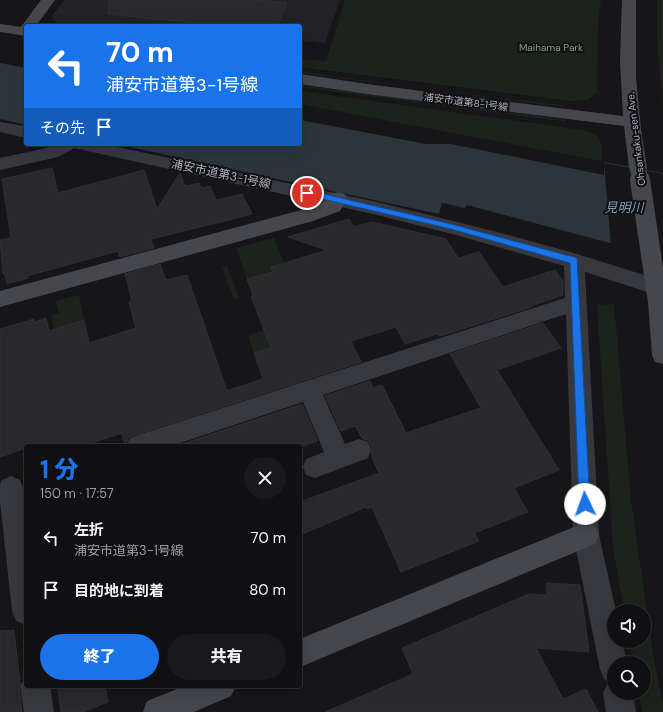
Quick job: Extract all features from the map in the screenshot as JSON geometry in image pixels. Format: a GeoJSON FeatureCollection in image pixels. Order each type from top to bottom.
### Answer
{"type":"FeatureCollection","features":[{"type":"Feature","properties":{"kind":"street"},"geometry":{"type":"LineString","coordinates":[[30,24],[48,0]]}},
{"type":"Feature","properties":{"kind":"street","name":"Ohsankaku-sen Ave."},"geometry":{"type":"LineString","coordinates":[[629,0],[626,34],[632,122],[638,168],[660,295],[663,354]]}},
{"type":"Feature","properties":{"kind":"street"},"geometry":{"type":"LineString","coordinates":[[0,28],[24,30]]}},
{"type":"Feature","properties":{"kind":"street","name":"浦安市道第8-1号線"},"geometry":{"type":"LineString","coordinates":[[302,79],[374,90],[632,122]]}},
{"type":"Feature","properties":{"kind":"street"},"geometry":{"type":"LineString","coordinates":[[0,126],[24,132]]}},
{"type":"Feature","properties":{"kind":"street"},"geometry":{"type":"LineString","coordinates":[[0,164],[52,153],[64,146]]}},
{"type":"Feature","properties":{"kind":"street","name":"浦安市道第3-1号線"},"geometry":{"type":"LineString","coordinates":[[88,146],[338,199],[451,227],[574,261],[660,295]]}},
{"type":"Feature","properties":{"kind":"street"},"geometry":{"type":"LineString","coordinates":[[0,299],[306,216],[333,206],[338,199]]}},
{"type":"Feature","properties":{"kind":"street"},"geometry":{"type":"LineString","coordinates":[[574,261],[586,535],[611,656]]}},
{"type":"Feature","properties":{"kind":"street"},"geometry":{"type":"LineString","coordinates":[[144,444],[575,303]]}},
{"type":"Feature","properties":{"kind":"street"},"geometry":{"type":"LineString","coordinates":[[309,390],[349,454],[315,467]]}},
{"type":"Feature","properties":{"kind":"street"},"geometry":{"type":"LineString","coordinates":[[12,487],[24,593]]}},
{"type":"Feature","properties":{"kind":"street"},"geometry":{"type":"LineString","coordinates":[[302,652],[586,535]]}},
{"type":"Feature","properties":{"kind":"street"},"geometry":{"type":"LineString","coordinates":[[35,688],[38,712]]}},
{"type":"Feature","properties":{"kind":"street"},"geometry":{"type":"LineString","coordinates":[[158,712],[216,688]]}},
{"type":"Feature","properties":{"kind":"street"},"geometry":{"type":"LineString","coordinates":[[619,700],[621,712]]}},
{"type":"Feature","properties":{"kind":"shaded area"},"geometry":{"type":"Polygon","coordinates":[[[64,0],[340,0],[325,43],[302,41],[302,24],[62,24],[56,23],[52,16],[64,0]]]}},
{"type":"Feature","properties":{"kind":"green space","name":"Maihama Park"},"geometry":{"type":"Polygon","coordinates":[[[345,0],[601,0],[598,21],[597,92],[588,100],[571,101],[302,67],[302,59],[326,61],[345,0]]]}},
{"type":"Feature","properties":{"kind":"green space"},"geometry":{"type":"Polygon","coordinates":[[[657,0],[663,0],[663,102],[657,46],[657,0]]]}},
{"type":"Feature","properties":{"kind":"green space"},"geometry":{"type":"Polygon","coordinates":[[[302,71],[401,86],[302,73],[302,71]]]}},
{"type":"Feature","properties":{"kind":"green space"},"geometry":{"type":"Polygon","coordinates":[[[302,85],[566,120],[565,122],[302,87],[302,85]]]}},
{"type":"Feature","properties":{"kind":"green space"},"geometry":{"type":"Polygon","coordinates":[[[431,90],[563,105],[563,107],[431,90]]]}},
{"type":"Feature","properties":{"kind":"green space"},"geometry":{"type":"Polygon","coordinates":[[[302,91],[583,130],[590,132],[600,140],[602,161],[302,104],[302,91]]]}},
{"type":"Feature","properties":{"kind":"green space"},"geometry":{"type":"Polygon","coordinates":[[[274,238],[284,263],[271,267],[273,272],[247,279],[236,248],[274,238]]]}},
{"type":"Feature","properties":{"kind":"green space"},"geometry":{"type":"Polygon","coordinates":[[[227,266],[239,298],[234,300],[222,267],[227,266]]]}},
{"type":"Feature","properties":{"kind":"green space"},"geometry":{"type":"Polygon","coordinates":[[[79,295],[84,320],[54,329],[51,315],[59,313],[56,301],[79,295]]]}},
{"type":"Feature","properties":{"kind":"green space"},"geometry":{"type":"Polygon","coordinates":[[[614,304],[631,500],[646,604],[623,604],[613,546],[597,305],[614,304]]]}},
{"type":"Feature","properties":{"kind":"green space"},"geometry":{"type":"Polygon","coordinates":[[[279,326],[285,343],[254,353],[248,335],[279,326]]]}},
{"type":"Feature","properties":{"kind":"green space"},"geometry":{"type":"Polygon","coordinates":[[[651,640],[663,704],[663,712],[642,712],[639,700],[651,700],[651,656],[632,656],[630,648],[651,648],[651,640]]]}},
{"type":"Feature","properties":{"kind":"water"},"geometry":{"type":"Polygon","coordinates":[[[0,63],[24,68],[24,125],[0,119],[0,63]]]}},
{"type":"Feature","properties":{"kind":"water","name":"見明川"},"geometry":{"type":"Polygon","coordinates":[[[302,120],[426,144],[451,144],[604,175],[604,162],[663,173],[663,257],[467,205],[465,208],[442,203],[439,214],[125,146],[302,146],[302,120]]]}},
{"type":"Feature","properties":{"kind":"pier"},"geometry":{"type":"Polygon","coordinates":[[[604,163],[663,174],[663,259],[611,245],[604,163]]]}},
{"type":"Feature","properties":{"kind":"building"},"geometry":{"type":"Polygon","coordinates":[[[109,0],[256,0],[287,3],[278,24],[207,24],[108,14],[109,0]]]}},
{"type":"Feature","properties":{"kind":"building"},"geometry":{"type":"Polygon","coordinates":[[[52,168],[58,193],[144,170],[157,209],[180,173],[185,186],[199,183],[201,188],[210,186],[216,200],[242,194],[252,214],[151,239],[154,248],[120,257],[118,251],[27,276],[28,278],[7,284],[5,274],[3,274],[0,240],[11,238],[2,179],[52,168]]]}},
{"type":"Feature","properties":{"kind":"building"},"geometry":{"type":"Polygon","coordinates":[[[349,219],[354,227],[372,222],[446,239],[458,258],[479,252],[503,287],[555,270],[563,281],[563,295],[531,306],[532,307],[440,336],[437,334],[405,344],[396,327],[351,341],[361,362],[129,437],[126,444],[125,444],[122,433],[88,444],[24,444],[24,449],[0,457],[0,329],[34,319],[35,322],[46,318],[49,331],[84,320],[89,343],[136,328],[129,302],[132,301],[125,274],[160,264],[166,280],[187,275],[227,391],[263,379],[254,353],[271,348],[251,296],[253,295],[247,279],[273,272],[271,267],[327,250],[288,237],[349,219]]]}},
{"type":"Feature","properties":{"kind":"building"},"geometry":{"type":"Polygon","coordinates":[[[543,323],[561,348],[497,370],[559,470],[514,488],[528,512],[474,533],[479,541],[401,572],[372,507],[367,509],[366,507],[302,534],[302,501],[379,473],[371,455],[372,449],[369,441],[362,438],[355,426],[341,431],[325,396],[370,381],[373,388],[382,385],[406,433],[481,408],[450,354],[543,323]]]}},
{"type":"Feature","properties":{"kind":"building"},"geometry":{"type":"Polygon","coordinates":[[[302,404],[317,439],[317,441],[303,446],[302,444],[182,444],[302,404]]]}},
{"type":"Feature","properties":{"kind":"building"},"geometry":{"type":"Polygon","coordinates":[[[546,583],[580,585],[589,652],[536,648],[563,699],[586,689],[598,712],[325,712],[413,674],[402,648],[529,594],[547,595],[546,583]]]}},
{"type":"Feature","properties":{"kind":"building"},"geometry":{"type":"Polygon","coordinates":[[[14,630],[22,712],[0,712],[0,631],[14,630]]]}},
{"type":"Feature","properties":{"kind":"building"},"geometry":{"type":"Polygon","coordinates":[[[64,688],[105,688],[108,702],[83,712],[61,712],[58,690],[64,688]]]}},
{"type":"Feature","properties":{"kind":"route"},"geometry":{"type":"LineString","coordinates":[[307,193],[338,199],[451,227],[574,261],[574,288],[585,504]]}}]}
